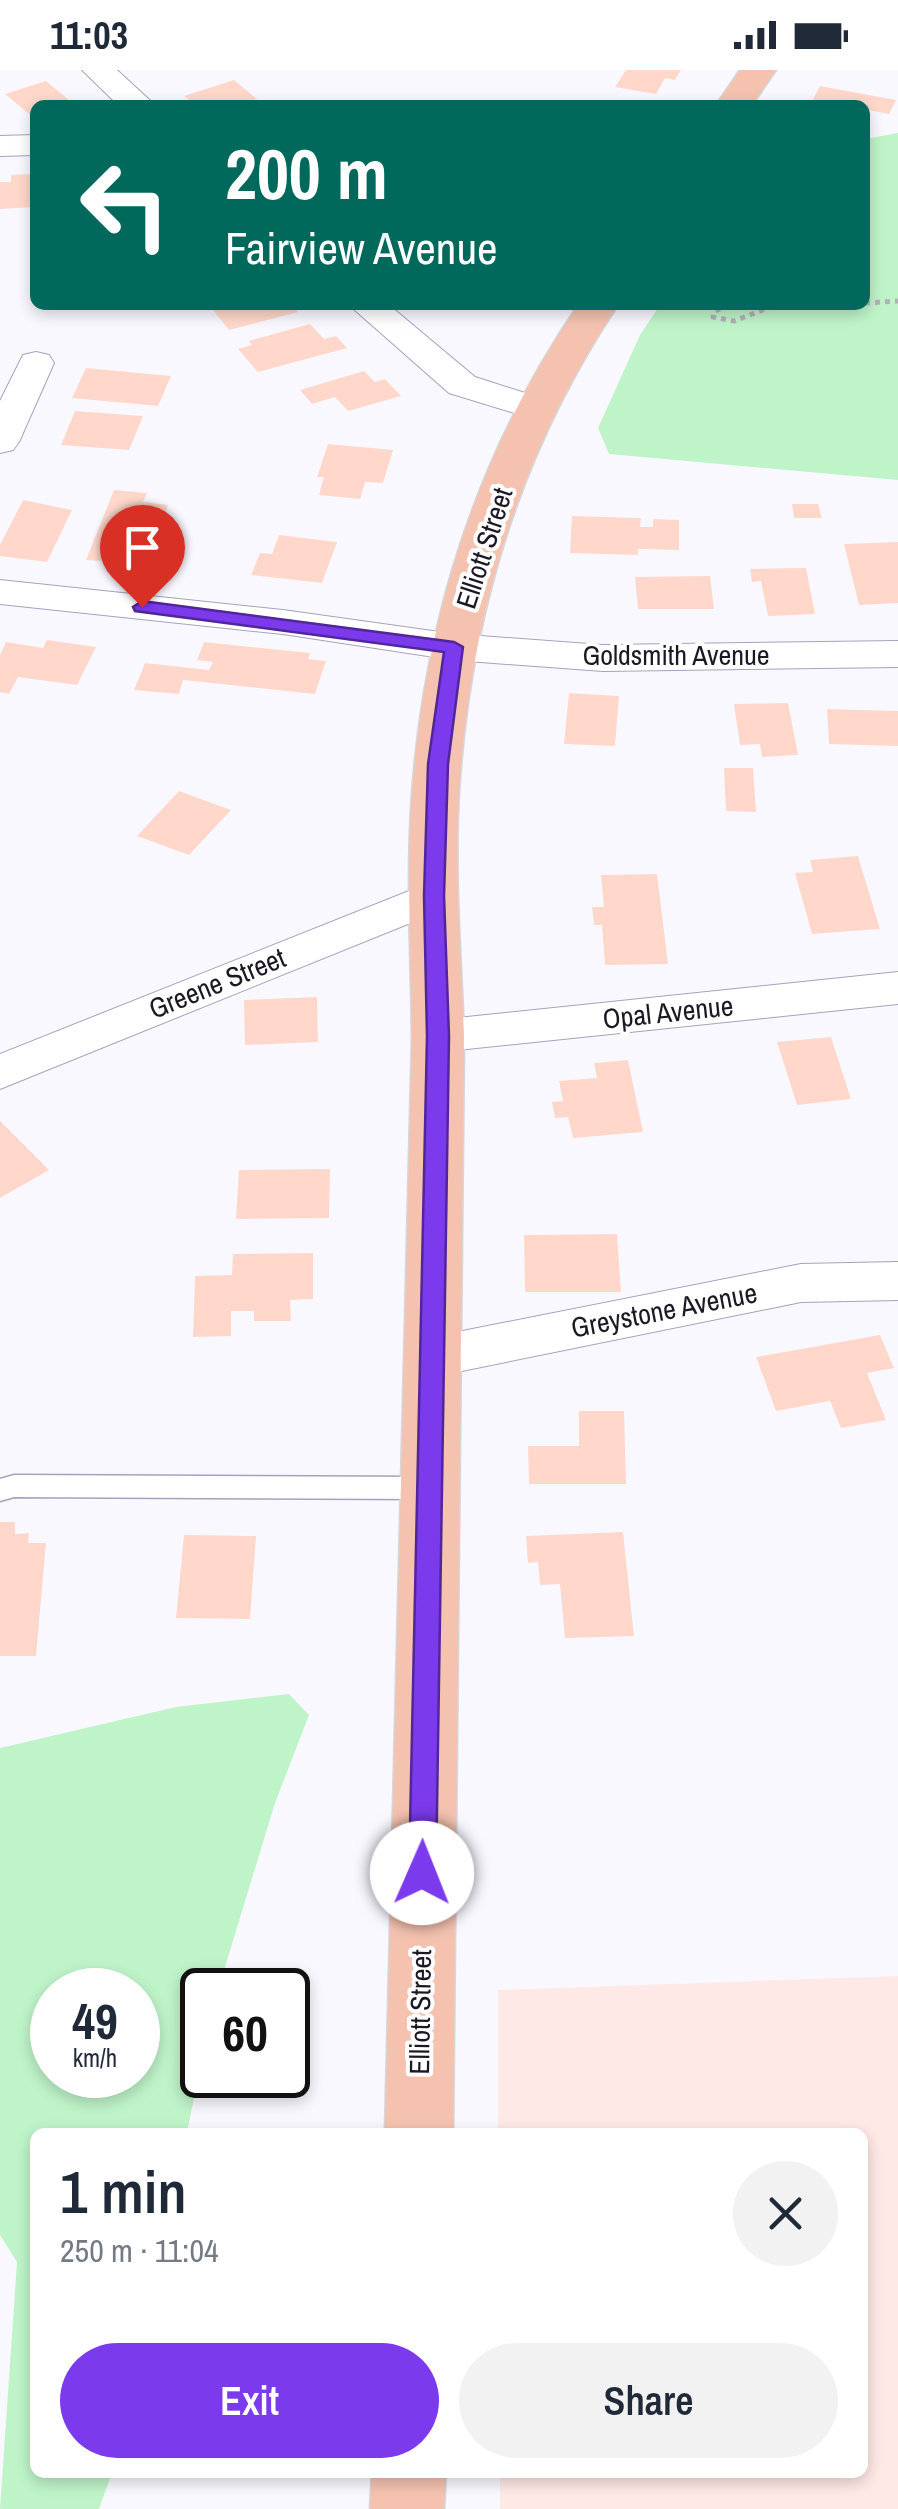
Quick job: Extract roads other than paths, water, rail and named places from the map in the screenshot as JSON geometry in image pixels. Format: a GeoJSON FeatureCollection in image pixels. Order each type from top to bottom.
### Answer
{"type":"FeatureCollection","features":[{"type":"Feature","properties":{"kind":"main road"},"geometry":{"type":"LineString","coordinates":[[737,100],[758,70]]}},
{"type":"Feature","properties":{"kind":"main road","name":"Elliott Street"},"geometry":{"type":"LineString","coordinates":[[419,2128],[438,1036],[434,896],[438,764],[454,647],[490,520],[534,408],[595,310]]}},
{"type":"Feature","properties":{"kind":"main road"},"geometry":{"type":"LineString","coordinates":[[408,2478],[408,2509]]}},
{"type":"Feature","properties":{"kind":"street"},"geometry":{"type":"LineString","coordinates":[[98,70],[132,100]]}},
{"type":"Feature","properties":{"kind":"street"},"geometry":{"type":"LineString","coordinates":[[0,146],[30,145]]}},
{"type":"Feature","properties":{"kind":"street"},"geometry":{"type":"LineString","coordinates":[[373,310],[462,385],[534,408]]}},
{"type":"Feature","properties":{"kind":"street"},"geometry":{"type":"LineString","coordinates":[[0,442],[36,363]]}},
{"type":"Feature","properties":{"kind":"street","name":"Goldsmith Avenue"},"geometry":{"type":"LineString","coordinates":[[0,592],[283,622],[454,647],[603,658],[898,654]]}},
{"type":"Feature","properties":{"kind":"street","name":"Greene Street"},"geometry":{"type":"LineString","coordinates":[[0,1072],[434,896]]}},
{"type":"Feature","properties":{"kind":"street","name":"Opal Avenue"},"geometry":{"type":"LineString","coordinates":[[438,1036],[898,988]]}},
{"type":"Feature","properties":{"kind":"street","name":"Greystone Avenue"},"geometry":{"type":"LineString","coordinates":[[432,1357],[801,1283],[898,1281]]}},
{"type":"Feature","properties":{"kind":"lane"},"geometry":{"type":"LineString","coordinates":[[0,1490],[14,1486],[429,1488]]}}]}
